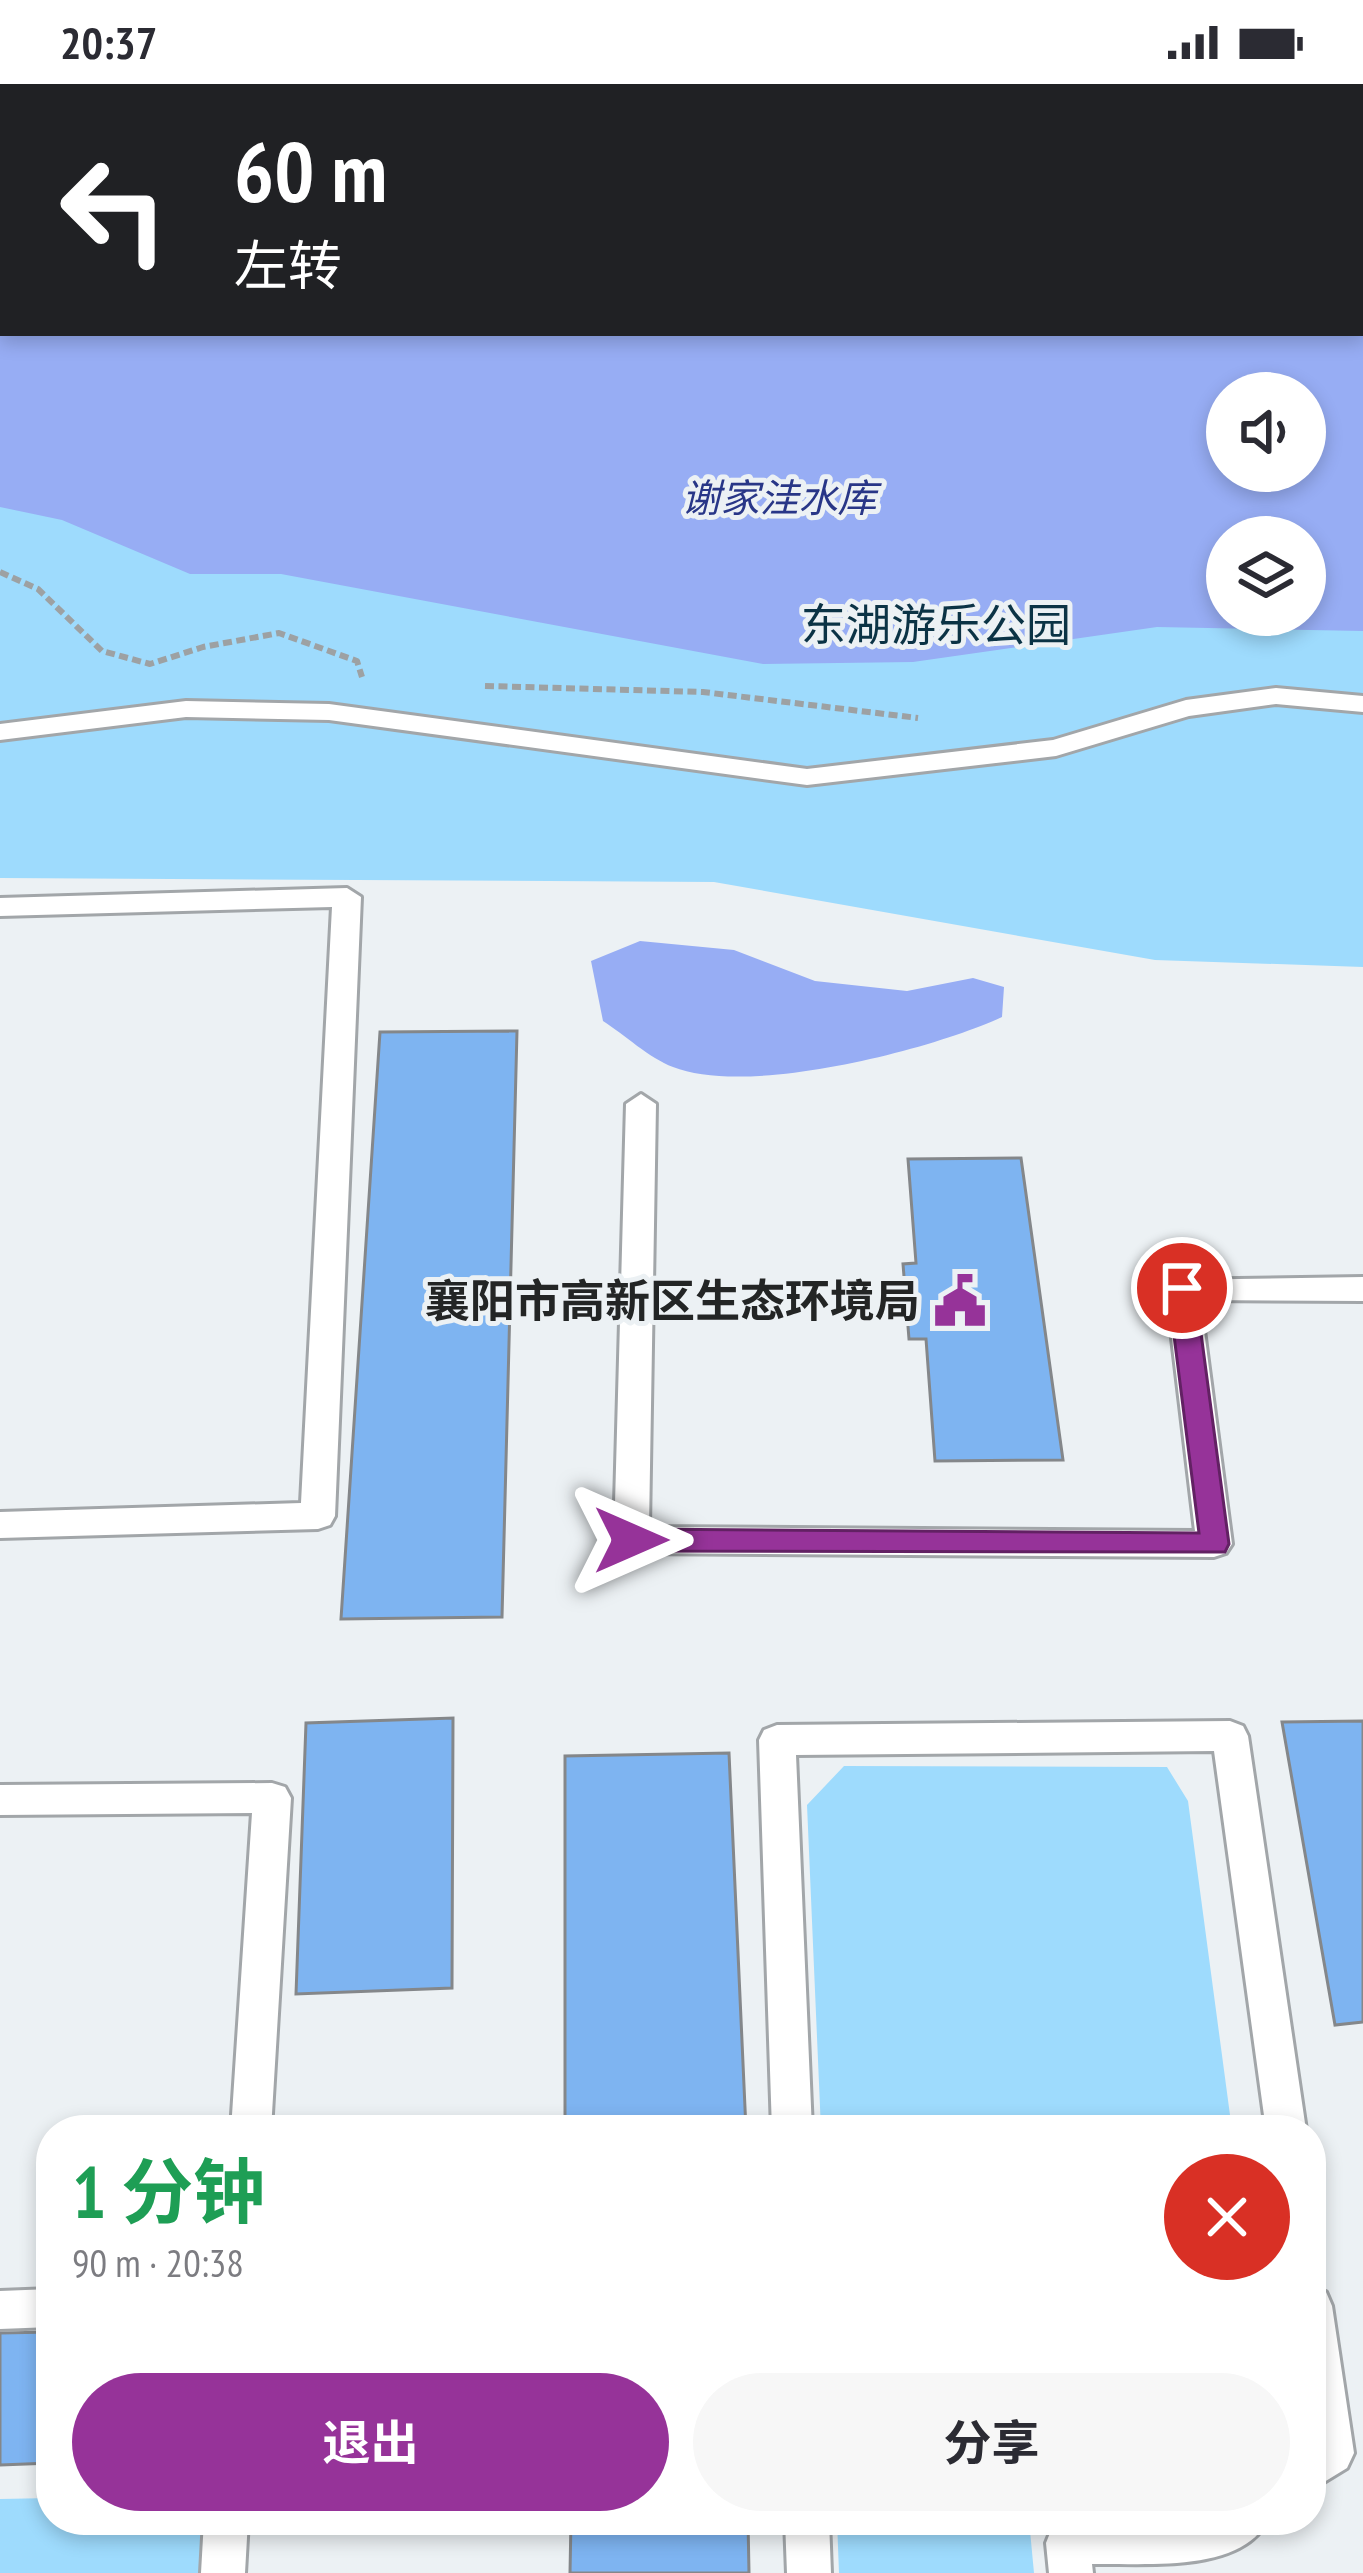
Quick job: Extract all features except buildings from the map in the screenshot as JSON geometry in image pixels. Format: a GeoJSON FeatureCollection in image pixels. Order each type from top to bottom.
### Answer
{"type":"FeatureCollection","features":[{"type":"Feature","properties":{"kind":"lane"},"geometry":{"type":"LineString","coordinates":[[0,732],[186,709],[329,712],[807,777],[1056,748],[1186,708],[1276,696],[1363,704]]}},
{"type":"Feature","properties":{"kind":"lane"},"geometry":{"type":"LineString","coordinates":[[0,908],[347,897],[318,1516],[0,1526]]}},
{"type":"Feature","properties":{"kind":"lane"},"geometry":{"type":"LineString","coordinates":[[641,1104],[631,1540],[1214,1544],[1182,1288],[1363,1289]]}},
{"type":"Feature","properties":{"kind":"lane"},"geometry":{"type":"LineString","coordinates":[[791,2115],[777,1740],[1231,1736],[1284,2115]]}},
{"type":"Feature","properties":{"kind":"lane"},"geometry":{"type":"LineString","coordinates":[[0,1800],[272,1798],[251,2115]]}},
{"type":"Feature","properties":{"kind":"lane"},"geometry":{"type":"LineString","coordinates":[[0,2310],[36,2309]]}},
{"type":"Feature","properties":{"kind":"lane"},"geometry":{"type":"LineString","coordinates":[[1326,2411],[1332,2453],[1326,2458]]}},
{"type":"Feature","properties":{"kind":"lane"},"geometry":{"type":"LineString","coordinates":[[223,2573],[225,2535]]}},
{"type":"Feature","properties":{"kind":"lane"},"geometry":{"type":"LineString","coordinates":[[808,2535],[809,2573]]}},
{"type":"Feature","properties":{"kind":"lane"},"geometry":{"type":"LineString","coordinates":[[1071,2573],[1068,2543],[1220,2541],[1227,2535]]}},
{"type":"Feature","properties":{"kind":"path"},"geometry":{"type":"LineString","coordinates":[[0,572],[38,589],[102,651],[150,664],[203,646],[279,633],[357,661],[365,687]]}},
{"type":"Feature","properties":{"kind":"path"},"geometry":{"type":"LineString","coordinates":[[483,686],[624,685],[781,697],[935,721]]}},
{"type":"Feature","properties":{"kind":"green space","name":"东湖游乐公园"},"geometry":{"type":"Polygon","coordinates":[[[0,336],[1363,336],[1363,967],[1155,960],[714,882],[0,878],[0,336]]]}},
{"type":"Feature","properties":{"kind":"green space"},"geometry":{"type":"Polygon","coordinates":[[[844,1766],[1167,1767],[1188,1801],[1230,2115],[820,2115],[807,1805],[844,1766]]]}},
{"type":"Feature","properties":{"kind":"green space"},"geometry":{"type":"Polygon","coordinates":[[[36,2498],[36,2535],[225,2535],[223,2573],[0,2573],[0,2499],[36,2498]]]}},
{"type":"Feature","properties":{"kind":"green space"},"geometry":{"type":"Polygon","coordinates":[[[838,2535],[1030,2535],[1034,2573],[839,2573],[838,2535]]]}},
{"type":"Feature","properties":{"kind":"water","name":"谢家洼水库"},"geometry":{"type":"Polygon","coordinates":[[[0,336],[1363,336],[1363,631],[1326,630],[1326,516],[1206,516],[1206,628],[1157,627],[913,662],[763,664],[281,574],[190,574],[62,520],[0,507],[0,336]]]}},
{"type":"Feature","properties":{"kind":"water"},"geometry":{"type":"Polygon","coordinates":[[[640,941],[734,950],[815,981],[907,991],[973,978],[1004,987],[1002,1017],[931,1043],[839,1066],[791,1073],[706,1075],[664,1063],[603,1021],[591,961],[640,941]]]}},
{"type":"Feature","properties":{"kind":"place","name":"襄阳市高新区生态环境局"},"geometry":{"type":"Point","coordinates":[960,1301]}},
{"type":"Feature","properties":{"kind":"route"},"geometry":{"type":"LineString","coordinates":[[631,1540],[1214,1544],[1182,1288]]}}]}
